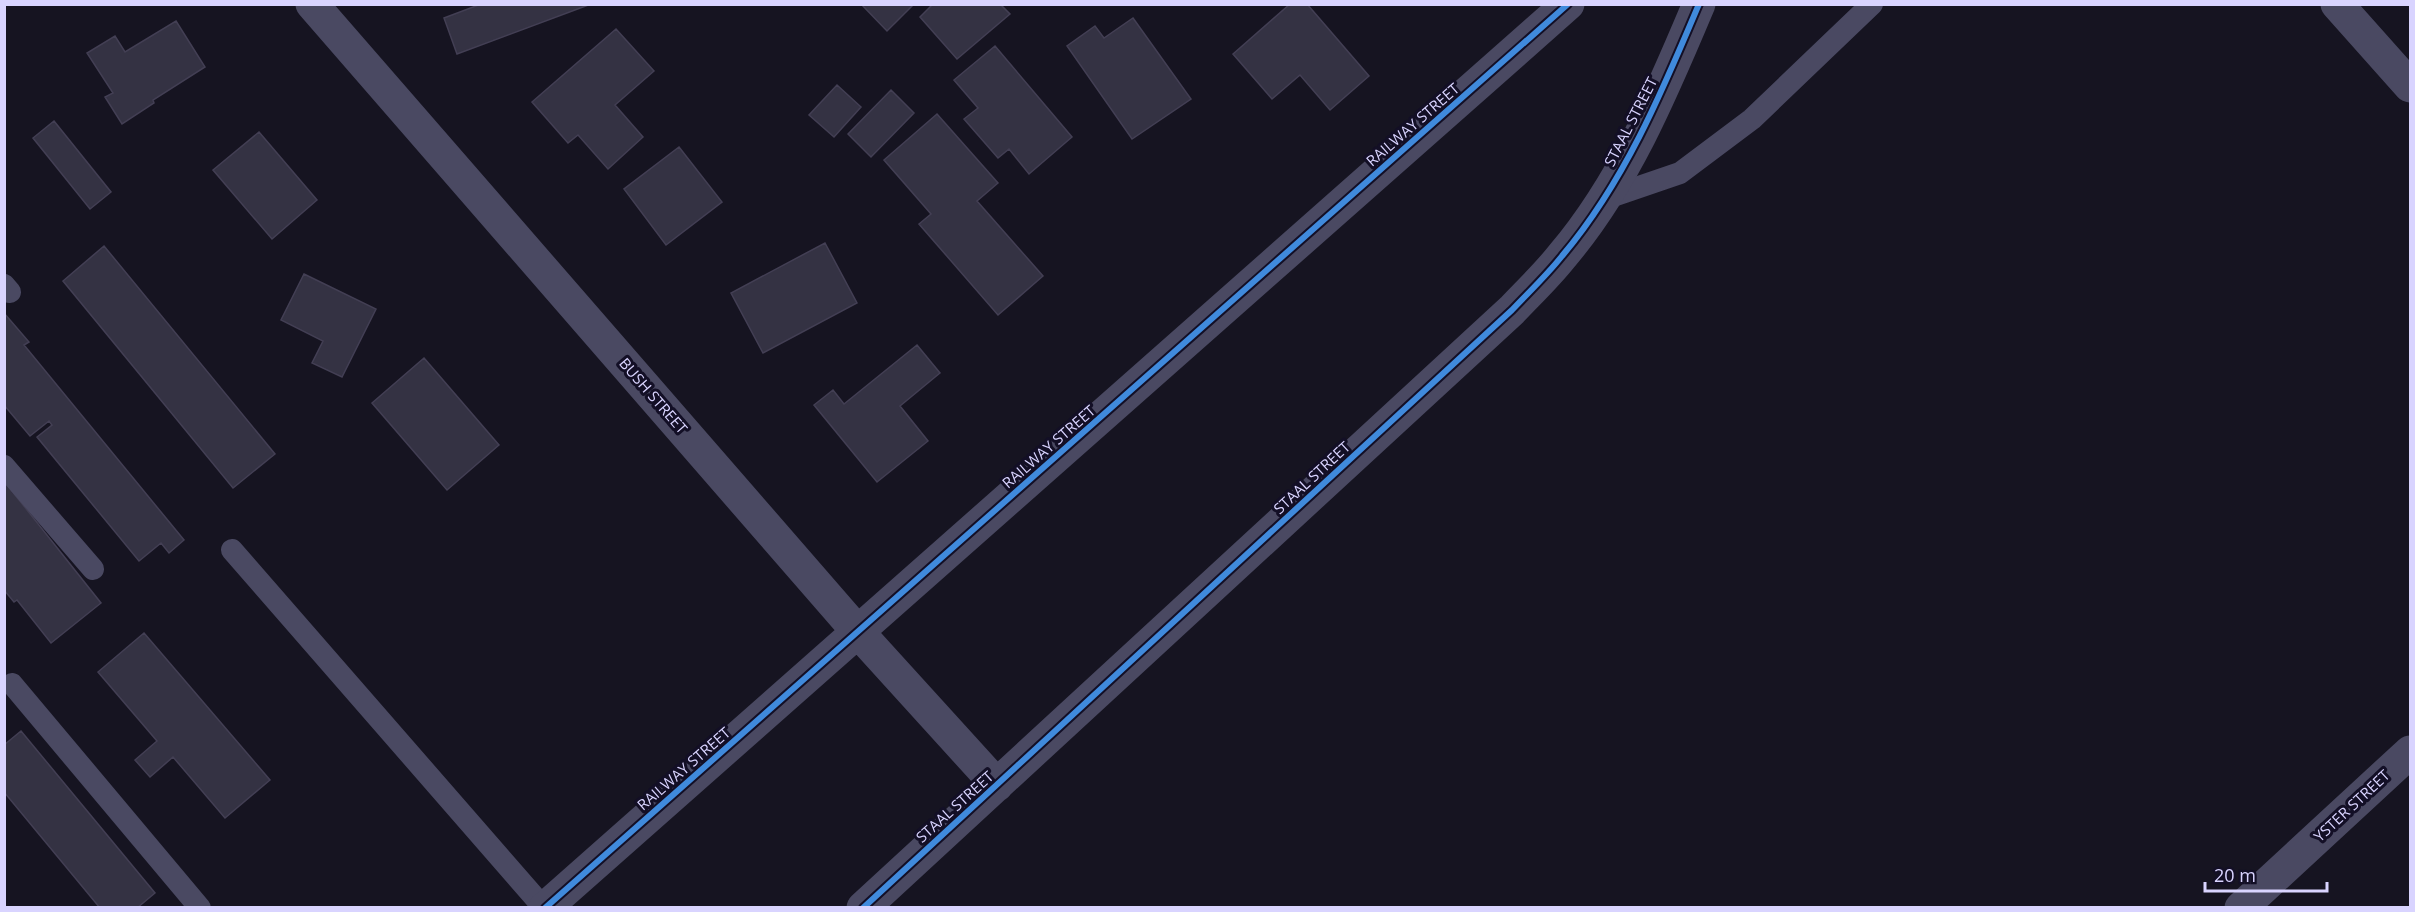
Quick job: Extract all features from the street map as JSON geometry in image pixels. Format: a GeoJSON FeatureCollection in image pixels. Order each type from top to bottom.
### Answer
{"type":"FeatureCollection","features":[{"type":"Feature","properties":{"kind":"street","name":"BUSH STREET"},"geometry":{"type":"LineString","coordinates":[[312,4],[858,632],[997,785]]}},
{"type":"Feature","properties":{"kind":"street","name":"RAILWAY STREET"},"geometry":{"type":"LineString","coordinates":[[544,908],[1568,4]]}},
{"type":"Feature","properties":{"kind":"street","name":"STAAL STREET"},"geometry":{"type":"LineString","coordinates":[[863,908],[1512,310],[1563,256],[1604,199],[1646,125],[1699,4]]}},
{"type":"Feature","properties":{"kind":"street"},"geometry":{"type":"LineString","coordinates":[[2337,4],[2410,86]]}},
{"type":"Feature","properties":{"kind":"street","name":"YSTER STREET"},"geometry":{"type":"LineString","coordinates":[[2241,908],[2410,752]]}},
{"type":"Feature","properties":{"kind":"lane"},"geometry":{"type":"LineString","coordinates":[[1604,199],[1680,173],[1752,120],[1872,4]]}},
{"type":"Feature","properties":{"kind":"lane"},"geometry":{"type":"LineString","coordinates":[[4,466],[93,569]]}},
{"type":"Feature","properties":{"kind":"lane"},"geometry":{"type":"LineString","coordinates":[[232,550],[544,908]]}},
{"type":"Feature","properties":{"kind":"lane"},"geometry":{"type":"LineString","coordinates":[[12,684],[200,908]]}},
{"type":"Feature","properties":{"kind":"building"},"geometry":{"type":"Polygon","coordinates":[[[481,4],[591,4],[457,54],[444,18],[481,4]]]}},
{"type":"Feature","properties":{"kind":"building"},"geometry":{"type":"Polygon","coordinates":[[[861,4],[914,4],[887,31],[861,4]]]}},
{"type":"Feature","properties":{"kind":"building"},"geometry":{"type":"Polygon","coordinates":[[[933,4],[1000,4],[1010,14],[957,59],[920,17],[933,4]]]}},
{"type":"Feature","properties":{"kind":"building"},"geometry":{"type":"Polygon","coordinates":[[[1290,4],[1307,4],[1369,76],[1330,110],[1300,75],[1272,99],[1233,54],[1290,4]]]}},
{"type":"Feature","properties":{"kind":"building"},"geometry":{"type":"Polygon","coordinates":[[[1133,18],[1191,99],[1132,139],[1067,46],[1095,26],[1104,38],[1133,18]]]}},
{"type":"Feature","properties":{"kind":"building"},"geometry":{"type":"Polygon","coordinates":[[[176,21],[205,67],[153,100],[154,103],[122,124],[105,97],[113,93],[87,53],[115,36],[125,52],[176,21]]]}},
{"type":"Feature","properties":{"kind":"building"},"geometry":{"type":"Polygon","coordinates":[[[616,29],[654,71],[615,105],[643,137],[608,169],[578,135],[568,143],[532,102],[616,29]]]}},
{"type":"Feature","properties":{"kind":"building"},"geometry":{"type":"Polygon","coordinates":[[[995,46],[1072,137],[1029,174],[1009,149],[998,158],[964,119],[978,108],[954,80],[995,46]]]}},
{"type":"Feature","properties":{"kind":"building"},"geometry":{"type":"Polygon","coordinates":[[[837,85],[861,107],[834,137],[809,115],[837,85]]]}},
{"type":"Feature","properties":{"kind":"building"},"geometry":{"type":"Polygon","coordinates":[[[891,90],[914,113],[871,157],[848,134],[891,90]]]}},
{"type":"Feature","properties":{"kind":"building"},"geometry":{"type":"Polygon","coordinates":[[[937,114],[998,183],[977,201],[1043,276],[998,315],[919,224],[931,214],[884,160],[937,114]]]}},
{"type":"Feature","properties":{"kind":"building"},"geometry":{"type":"Polygon","coordinates":[[[54,121],[111,192],[90,209],[33,138],[54,121]]]}},
{"type":"Feature","properties":{"kind":"building"},"geometry":{"type":"Polygon","coordinates":[[[259,132],[317,200],[272,239],[213,170],[259,132]]]}},
{"type":"Feature","properties":{"kind":"building"},"geometry":{"type":"Polygon","coordinates":[[[679,147],[722,202],[666,245],[624,189],[679,147]]]}},
{"type":"Feature","properties":{"kind":"building"},"geometry":{"type":"Polygon","coordinates":[[[825,243],[857,303],[763,353],[731,293],[825,243]]]}},
{"type":"Feature","properties":{"kind":"building"},"geometry":{"type":"Polygon","coordinates":[[[104,246],[275,454],[233,488],[63,281],[104,246]]]}},
{"type":"Feature","properties":{"kind":"building"},"geometry":{"type":"Polygon","coordinates":[[[304,274],[376,309],[342,377],[312,363],[323,341],[281,320],[304,274]]]}},
{"type":"Feature","properties":{"kind":"building"},"geometry":{"type":"Polygon","coordinates":[[[4,313],[29,342],[24,345],[184,540],[169,553],[161,543],[139,561],[37,437],[52,425],[49,421],[30,436],[4,405],[4,313]]]}},
{"type":"Feature","properties":{"kind":"building"},"geometry":{"type":"Polygon","coordinates":[[[917,345],[940,373],[900,406],[928,441],[877,482],[814,405],[833,390],[844,404],[917,345]]]}},
{"type":"Feature","properties":{"kind":"building"},"geometry":{"type":"Polygon","coordinates":[[[424,358],[499,445],[447,490],[372,403],[424,358]]]}},
{"type":"Feature","properties":{"kind":"building"},"geometry":{"type":"Polygon","coordinates":[[[4,481],[101,603],[51,643],[17,600],[14,602],[4,590],[4,481]]]}},
{"type":"Feature","properties":{"kind":"building"},"geometry":{"type":"Polygon","coordinates":[[[144,633],[270,780],[225,818],[173,757],[150,777],[135,760],[157,741],[98,672],[144,633]]]}},
{"type":"Feature","properties":{"kind":"building"},"geometry":{"type":"Polygon","coordinates":[[[21,731],[155,893],[137,908],[100,908],[4,792],[4,745],[21,731]]]}},
{"type":"Feature","properties":{"kind":"cycle path"},"geometry":{"type":"LineString","coordinates":[[545,908],[1568,4]]}},
{"type":"Feature","properties":{"kind":"cycle path"},"geometry":{"type":"LineString","coordinates":[[863,908],[1512,310],[1544,277],[1584,228],[1623,167],[1656,103],[1699,4]]}}]}
